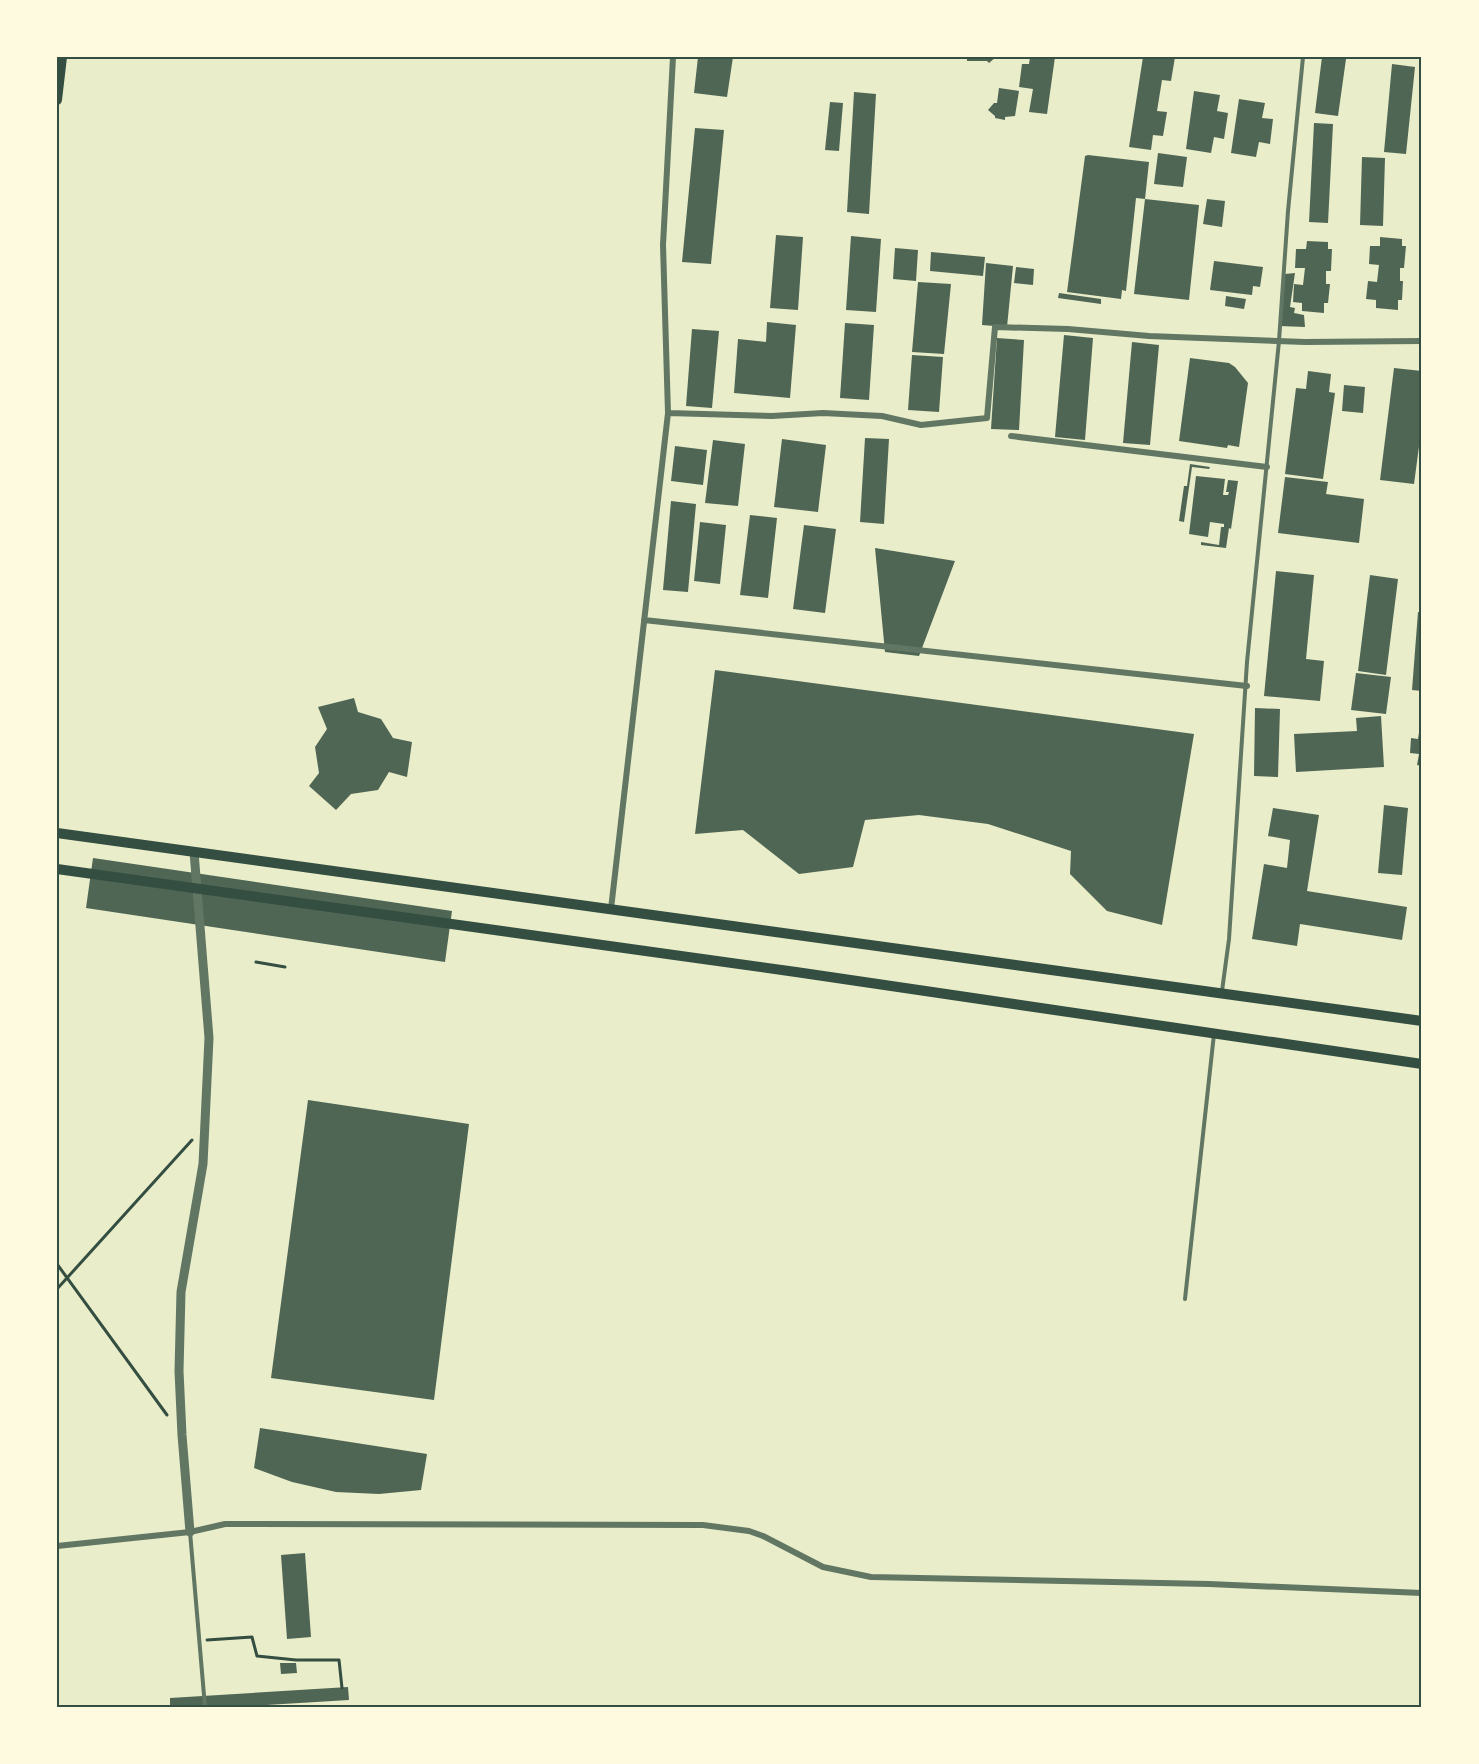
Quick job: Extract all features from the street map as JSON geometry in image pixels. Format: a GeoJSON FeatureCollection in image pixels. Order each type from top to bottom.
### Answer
{"type":"FeatureCollection","features":[{"type":"Feature","properties":{"kind":"main road"},"geometry":{"type":"LineString","coordinates":[[57,100],[62,57]]}},
{"type":"Feature","properties":{"kind":"main road"},"geometry":{"type":"LineString","coordinates":[[57,833],[1422,1021]]}},
{"type":"Feature","properties":{"kind":"main road"},"geometry":{"type":"LineString","coordinates":[[57,869],[796,972],[1422,1064]]}},
{"type":"Feature","properties":{"kind":"street"},"geometry":{"type":"LineString","coordinates":[[611,909],[668,413],[663,245],[673,57]]}},
{"type":"Feature","properties":{"kind":"street"},"geometry":{"type":"LineString","coordinates":[[668,413],[772,416],[823,413],[882,416],[921,425],[987,418],[995,327],[1068,329],[1149,336],[1422,341]]}},
{"type":"Feature","properties":{"kind":"street"},"geometry":{"type":"LineString","coordinates":[[1011,436],[1267,467]]}},
{"type":"Feature","properties":{"kind":"street"},"geometry":{"type":"LineString","coordinates":[[644,620],[1247,686]]}},
{"type":"Feature","properties":{"kind":"street"},"geometry":{"type":"LineString","coordinates":[[190,1532],[179,1371],[181,1292],[203,1164],[209,1038],[194,852]]}},
{"type":"Feature","properties":{"kind":"street"},"geometry":{"type":"LineString","coordinates":[[57,1546],[190,1532],[225,1524],[703,1525],[749,1531],[764,1536],[824,1567],[871,1577],[1209,1584],[1422,1593]]}},
{"type":"Feature","properties":{"kind":"lane"},"geometry":{"type":"LineString","coordinates":[[1221,993],[1229,939],[1247,662],[1279,340],[1288,211],[1303,57]]}},
{"type":"Feature","properties":{"kind":"lane"},"geometry":{"type":"LineString","coordinates":[[1185,1299],[1214,1034]]}},
{"type":"Feature","properties":{"kind":"lane"},"geometry":{"type":"LineString","coordinates":[[190,1532],[205,1707]]}},
{"type":"Feature","properties":{"kind":"path"},"geometry":{"type":"LineString","coordinates":[[256,963],[285,967]]}},
{"type":"Feature","properties":{"kind":"path"},"geometry":{"type":"LineString","coordinates":[[57,1289],[205,1125]]}},
{"type":"Feature","properties":{"kind":"path"},"geometry":{"type":"LineString","coordinates":[[57,1264],[182,1435]]}},
{"type":"Feature","properties":{"kind":"path"},"geometry":{"type":"LineString","coordinates":[[200,1640],[252,1637],[257,1656],[296,1660],[339,1660],[342,1688]]}},
{"type":"Feature","properties":{"kind":"building"},"geometry":{"type":"Polygon","coordinates":[[[698,57],[733,57],[727,97],[694,93],[698,57]]]}},
{"type":"Feature","properties":{"kind":"building"},"geometry":{"type":"Polygon","coordinates":[[[967,57],[996,57],[989,63],[987,61],[967,61],[967,57]]]}},
{"type":"Feature","properties":{"kind":"building"},"geometry":{"type":"Polygon","coordinates":[[[1030,57],[1055,57],[1047,114],[1029,112],[1033,89],[1019,87],[1022,64],[1029,64],[1030,57]]]}},
{"type":"Feature","properties":{"kind":"building"},"geometry":{"type":"Polygon","coordinates":[[[1143,57],[1175,57],[1171,81],[1162,80],[1157,111],[1167,112],[1163,136],[1153,135],[1151,150],[1129,147],[1143,57]]]}},
{"type":"Feature","properties":{"kind":"building"},"geometry":{"type":"Polygon","coordinates":[[[1322,57],[1346,59],[1338,116],[1315,113],[1322,57]]]}},
{"type":"Feature","properties":{"kind":"building"},"geometry":{"type":"Polygon","coordinates":[[[1392,64],[1415,67],[1406,154],[1384,152],[1392,64]]]}},
{"type":"Feature","properties":{"kind":"building"},"geometry":{"type":"Polygon","coordinates":[[[999,88],[1019,91],[1015,116],[1005,117],[1005,120],[995,118],[988,110],[994,103],[997,103],[999,88]]]}},
{"type":"Feature","properties":{"kind":"building"},"geometry":{"type":"Polygon","coordinates":[[[1194,91],[1220,95],[1217,111],[1228,113],[1224,139],[1214,137],[1211,153],[1186,149],[1194,91]]]}},
{"type":"Feature","properties":{"kind":"building"},"geometry":{"type":"Polygon","coordinates":[[[854,92],[876,94],[869,214],[847,212],[854,92]]]}},
{"type":"Feature","properties":{"kind":"building"},"geometry":{"type":"Polygon","coordinates":[[[1239,99],[1265,103],[1262,118],[1273,119],[1270,144],[1259,142],[1256,157],[1231,153],[1239,99]]]}},
{"type":"Feature","properties":{"kind":"building"},"geometry":{"type":"Polygon","coordinates":[[[830,102],[843,103],[839,151],[825,150],[830,102]]]}},
{"type":"Feature","properties":{"kind":"building"},"geometry":{"type":"Polygon","coordinates":[[[1314,123],[1333,124],[1328,223],[1309,222],[1314,123]]]}},
{"type":"Feature","properties":{"kind":"building"},"geometry":{"type":"Polygon","coordinates":[[[695,128],[724,130],[711,264],[682,262],[695,128]]]}},
{"type":"Feature","properties":{"kind":"building"},"geometry":{"type":"Polygon","coordinates":[[[1158,153],[1187,157],[1183,187],[1154,184],[1158,153]]]}},
{"type":"Feature","properties":{"kind":"building"},"geometry":{"type":"Polygon","coordinates":[[[1085,156],[1149,162],[1145,199],[1136,198],[1126,291],[1122,290],[1121,299],[1067,292],[1085,156]]]}},
{"type":"Feature","properties":{"kind":"building"},"geometry":{"type":"Polygon","coordinates":[[[1362,157],[1385,158],[1383,226],[1360,225],[1362,157]]]}},
{"type":"Feature","properties":{"kind":"building"},"geometry":{"type":"Polygon","coordinates":[[[1145,199],[1199,205],[1189,300],[1134,294],[1145,199]]]}},
{"type":"Feature","properties":{"kind":"building"},"geometry":{"type":"Polygon","coordinates":[[[1207,199],[1225,201],[1222,227],[1203,224],[1207,199]]]}},
{"type":"Feature","properties":{"kind":"building"},"geometry":{"type":"Polygon","coordinates":[[[776,235],[803,237],[798,310],[770,308],[776,235]]]}},
{"type":"Feature","properties":{"kind":"building"},"geometry":{"type":"Polygon","coordinates":[[[851,236],[881,239],[876,312],[846,310],[851,236]]]}},
{"type":"Feature","properties":{"kind":"building"},"geometry":{"type":"Polygon","coordinates":[[[1380,237],[1402,239],[1402,246],[1406,246],[1404,268],[1400,268],[1400,281],[1403,281],[1402,300],[1398,300],[1398,310],[1376,308],[1376,300],[1366,299],[1368,281],[1377,282],[1379,265],[1369,264],[1370,246],[1380,246],[1380,237]]]}},
{"type":"Feature","properties":{"kind":"building"},"geometry":{"type":"Polygon","coordinates":[[[1307,241],[1328,242],[1328,249],[1332,249],[1331,271],[1326,271],[1326,284],[1330,284],[1328,303],[1324,303],[1324,313],[1302,311],[1302,303],[1293,302],[1294,284],[1303,285],[1305,268],[1295,268],[1296,249],[1306,249],[1307,241]]]}},
{"type":"Feature","properties":{"kind":"building"},"geometry":{"type":"Polygon","coordinates":[[[895,248],[918,250],[916,281],[893,279],[895,248]]]}},
{"type":"Feature","properties":{"kind":"building"},"geometry":{"type":"Polygon","coordinates":[[[931,252],[985,257],[983,276],[930,271],[931,252]]]}},
{"type":"Feature","properties":{"kind":"building"},"geometry":{"type":"Polygon","coordinates":[[[1214,261],[1263,267],[1260,287],[1253,286],[1252,295],[1210,290],[1214,261]]]}},
{"type":"Feature","properties":{"kind":"building"},"geometry":{"type":"Polygon","coordinates":[[[986,263],[1013,266],[1007,327],[982,325],[986,263]]]}},
{"type":"Feature","properties":{"kind":"building"},"geometry":{"type":"Polygon","coordinates":[[[1016,267],[1034,269],[1033,285],[1014,283],[1016,267]]]}},
{"type":"Feature","properties":{"kind":"building"},"geometry":{"type":"Polygon","coordinates":[[[1295,273],[1290,307],[1295,308],[1294,313],[1304,315],[1305,327],[1280,326],[1285,274],[1295,273]]]}},
{"type":"Feature","properties":{"kind":"building"},"geometry":{"type":"Polygon","coordinates":[[[918,282],[951,284],[944,354],[912,352],[918,282]]]}},
{"type":"Feature","properties":{"kind":"building"},"geometry":{"type":"Polygon","coordinates":[[[1059,293],[1101,299],[1101,304],[1058,298],[1059,293]]]}},
{"type":"Feature","properties":{"kind":"building"},"geometry":{"type":"Polygon","coordinates":[[[1226,296],[1246,299],[1244,309],[1225,306],[1226,296]]]}},
{"type":"Feature","properties":{"kind":"building"},"geometry":{"type":"Polygon","coordinates":[[[767,322],[796,325],[790,398],[734,393],[738,339],[766,342],[767,322]]]}},
{"type":"Feature","properties":{"kind":"building"},"geometry":{"type":"Polygon","coordinates":[[[845,323],[874,325],[869,400],[840,398],[845,323]]]}},
{"type":"Feature","properties":{"kind":"building"},"geometry":{"type":"Polygon","coordinates":[[[692,329],[719,331],[712,408],[686,406],[692,329]]]}},
{"type":"Feature","properties":{"kind":"building"},"geometry":{"type":"Polygon","coordinates":[[[1064,335],[1093,338],[1085,440],[1055,437],[1064,335]]]}},
{"type":"Feature","properties":{"kind":"building"},"geometry":{"type":"Polygon","coordinates":[[[997,338],[1024,340],[1019,430],[991,429],[997,338]]]}},
{"type":"Feature","properties":{"kind":"building"},"geometry":{"type":"Polygon","coordinates":[[[1132,342],[1159,345],[1150,445],[1123,443],[1132,342]]]}},
{"type":"Feature","properties":{"kind":"building"},"geometry":{"type":"Polygon","coordinates":[[[912,355],[943,357],[939,412],[908,410],[912,355]]]}},
{"type":"Feature","properties":{"kind":"building"},"geometry":{"type":"Polygon","coordinates":[[[1190,358],[1229,363],[1248,383],[1239,447],[1228,445],[1227,448],[1179,441],[1190,358]]]}},
{"type":"Feature","properties":{"kind":"building"},"geometry":{"type":"Polygon","coordinates":[[[1394,368],[1422,371],[1422,424],[1414,484],[1380,480],[1394,368]]]}},
{"type":"Feature","properties":{"kind":"building"},"geometry":{"type":"Polygon","coordinates":[[[1308,371],[1331,374],[1329,392],[1335,393],[1323,479],[1285,474],[1296,388],[1306,389],[1308,371]]]}},
{"type":"Feature","properties":{"kind":"building"},"geometry":{"type":"Polygon","coordinates":[[[1344,385],[1365,387],[1363,413],[1342,411],[1344,385]]]}},
{"type":"Feature","properties":{"kind":"building"},"geometry":{"type":"Polygon","coordinates":[[[865,438],[889,439],[884,524],[860,522],[865,438]]]}},
{"type":"Feature","properties":{"kind":"building"},"geometry":{"type":"Polygon","coordinates":[[[782,439],[826,445],[818,512],[774,507],[782,439]]]}},
{"type":"Feature","properties":{"kind":"building"},"geometry":{"type":"Polygon","coordinates":[[[713,440],[745,444],[738,506],[705,503],[713,440]]]}},
{"type":"Feature","properties":{"kind":"building"},"geometry":{"type":"Polygon","coordinates":[[[675,446],[707,450],[703,485],[671,481],[675,446]]]}},
{"type":"Feature","properties":{"kind":"building"},"geometry":{"type":"Polygon","coordinates":[[[1190,464],[1210,467],[1209,469],[1192,467],[1184,522],[1179,521],[1190,464]]]}},
{"type":"Feature","properties":{"kind":"building"},"geometry":{"type":"Polygon","coordinates":[[[1196,476],[1225,479],[1223,495],[1228,495],[1229,492],[1226,492],[1228,480],[1238,481],[1226,548],[1201,545],[1201,542],[1219,545],[1221,527],[1224,527],[1224,524],[1210,522],[1208,537],[1189,534],[1196,476]]]}},
{"type":"Feature","properties":{"kind":"building"},"geometry":{"type":"Polygon","coordinates":[[[1285,477],[1328,482],[1326,494],[1364,499],[1359,543],[1278,533],[1285,477]]]}},
{"type":"Feature","properties":{"kind":"building"},"geometry":{"type":"Polygon","coordinates":[[[671,501],[696,504],[688,592],[663,590],[671,501]]]}},
{"type":"Feature","properties":{"kind":"building"},"geometry":{"type":"Polygon","coordinates":[[[750,515],[777,518],[768,598],[740,595],[750,515]]]}},
{"type":"Feature","properties":{"kind":"building"},"geometry":{"type":"Polygon","coordinates":[[[700,522],[726,525],[720,584],[694,581],[700,522]]]}},
{"type":"Feature","properties":{"kind":"building"},"geometry":{"type":"Polygon","coordinates":[[[804,525],[836,529],[825,613],[793,609],[804,525]]]}},
{"type":"Feature","properties":{"kind":"building"},"geometry":{"type":"Polygon","coordinates":[[[875,548],[955,561],[919,656],[885,652],[875,548]]]}},
{"type":"Feature","properties":{"kind":"building"},"geometry":{"type":"Polygon","coordinates":[[[1276,571],[1314,575],[1306,659],[1324,661],[1320,701],[1264,696],[1276,571]]]}},
{"type":"Feature","properties":{"kind":"building"},"geometry":{"type":"Polygon","coordinates":[[[1370,575],[1398,579],[1386,675],[1358,671],[1370,575]]]}},
{"type":"Feature","properties":{"kind":"building"},"geometry":{"type":"Polygon","coordinates":[[[1418,612],[1422,613],[1422,691],[1412,690],[1418,612]]]}},
{"type":"Feature","properties":{"kind":"building"},"geometry":{"type":"Polygon","coordinates":[[[715,670],[1194,734],[1162,925],[1107,911],[1070,874],[1071,851],[988,824],[919,815],[865,820],[853,867],[799,874],[743,830],[695,834],[715,670]]]}},
{"type":"Feature","properties":{"kind":"building"},"geometry":{"type":"Polygon","coordinates":[[[1356,673],[1391,677],[1386,714],[1351,710],[1356,673]]]}},
{"type":"Feature","properties":{"kind":"building"},"geometry":{"type":"Polygon","coordinates":[[[354,698],[358,712],[381,719],[393,738],[412,742],[407,777],[389,772],[378,790],[351,794],[336,810],[309,786],[319,773],[315,747],[327,729],[318,707],[354,698]]]}},
{"type":"Feature","properties":{"kind":"building"},"geometry":{"type":"Polygon","coordinates":[[[1255,708],[1280,709],[1278,777],[1254,776],[1255,708]]]}},
{"type":"Feature","properties":{"kind":"building"},"geometry":{"type":"Polygon","coordinates":[[[1381,716],[1384,767],[1296,772],[1294,734],[1357,731],[1356,718],[1381,716]]]}},
{"type":"Feature","properties":{"kind":"building"},"geometry":{"type":"Polygon","coordinates":[[[1421,720],[1422,766],[1417,765],[1419,754],[1410,753],[1411,738],[1418,739],[1421,720]]]}},
{"type":"Feature","properties":{"kind":"building"},"geometry":{"type":"Polygon","coordinates":[[[1384,805],[1408,808],[1402,875],[1378,873],[1384,805]]]}},
{"type":"Feature","properties":{"kind":"building"},"geometry":{"type":"Polygon","coordinates":[[[1273,808],[1319,815],[1307,891],[1407,907],[1402,940],[1300,924],[1297,946],[1252,939],[1264,864],[1287,868],[1290,840],[1268,836],[1273,808]]]}},
{"type":"Feature","properties":{"kind":"building"},"geometry":{"type":"Polygon","coordinates":[[[93,858],[452,911],[445,962],[86,908],[93,858]]]}},
{"type":"Feature","properties":{"kind":"building"},"geometry":{"type":"Polygon","coordinates":[[[308,1100],[469,1124],[434,1400],[271,1378],[308,1100]]]}},
{"type":"Feature","properties":{"kind":"building"},"geometry":{"type":"Polygon","coordinates":[[[260,1428],[427,1454],[421,1490],[379,1494],[336,1492],[292,1482],[254,1468],[260,1428]]]}},
{"type":"Feature","properties":{"kind":"building"},"geometry":{"type":"Polygon","coordinates":[[[305,1553],[311,1637],[287,1639],[281,1555],[305,1553]]]}},
{"type":"Feature","properties":{"kind":"building"},"geometry":{"type":"Polygon","coordinates":[[[280,1663],[296,1663],[297,1673],[281,1674],[280,1663]]]}},
{"type":"Feature","properties":{"kind":"building"},"geometry":{"type":"Polygon","coordinates":[[[348,1687],[349,1700],[235,1707],[170,1707],[170,1698],[348,1687]]]}}]}
